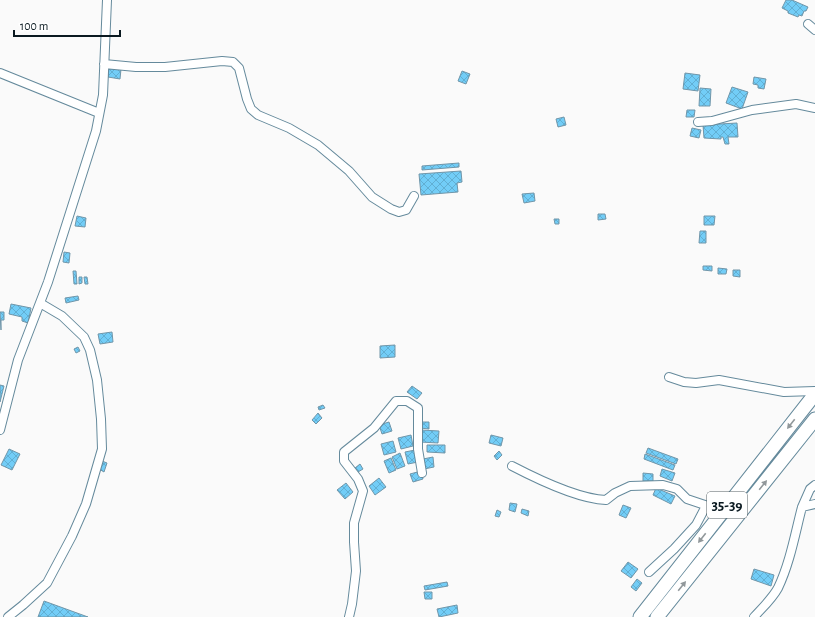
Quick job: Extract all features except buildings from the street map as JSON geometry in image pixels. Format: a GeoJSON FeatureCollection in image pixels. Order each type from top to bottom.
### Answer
{"type":"FeatureCollection","features":[{"type":"Feature","properties":{"kind":"main road","name":"35-39"},"geometry":{"type":"LineString","coordinates":[[640,617],[815,394]]}},
{"type":"Feature","properties":{"kind":"main road","name":"35-39"},"geometry":{"type":"LineString","coordinates":[[657,617],[815,419]]}},
{"type":"Feature","properties":{"kind":"street"},"geometry":{"type":"LineString","coordinates":[[0,430],[18,360],[48,282],[96,131],[103,95],[107,0]]}},
{"type":"Feature","properties":{"kind":"street"},"geometry":{"type":"LineString","coordinates":[[808,24],[815,30]]}},
{"type":"Feature","properties":{"kind":"street"},"geometry":{"type":"LineString","coordinates":[[104,64],[136,67],[165,67],[222,61],[234,62],[239,68],[247,100],[252,109],[258,115],[289,128],[318,145],[349,171],[372,197],[391,209],[399,212],[406,210],[414,196]]}},
{"type":"Feature","properties":{"kind":"street"},"geometry":{"type":"LineString","coordinates":[[0,73],[99,113]]}},
{"type":"Feature","properties":{"kind":"street"},"geometry":{"type":"LineString","coordinates":[[698,122],[712,121],[752,110],[796,104],[815,108]]}},
{"type":"Feature","properties":{"kind":"street"},"geometry":{"type":"LineString","coordinates":[[8,617],[24,605],[47,583],[72,536],[86,504],[102,449],[97,380],[90,350],[84,337],[62,316],[40,303]]}},
{"type":"Feature","properties":{"kind":"street"},"geometry":{"type":"LineString","coordinates":[[669,377],[684,382],[696,383],[719,380],[784,392],[815,391]]}},
{"type":"Feature","properties":{"kind":"street"},"geometry":{"type":"LineString","coordinates":[[349,617],[356,571],[354,523],[362,491],[358,479],[344,461],[344,452],[374,428],[396,401],[407,401],[418,408],[418,449],[422,472]]}},
{"type":"Feature","properties":{"kind":"street"},"geometry":{"type":"LineString","coordinates":[[512,466],[566,490],[595,499],[606,500],[615,493],[630,486],[663,485],[677,490],[687,499],[723,511]]}},
{"type":"Feature","properties":{"kind":"street"},"geometry":{"type":"LineString","coordinates":[[754,617],[769,601],[777,588],[787,565],[802,507],[810,489],[815,485]]}},
{"type":"Feature","properties":{"kind":"street"},"geometry":{"type":"LineString","coordinates":[[802,507],[815,504]]}},
{"type":"Feature","properties":{"kind":"street"},"geometry":{"type":"LineString","coordinates":[[649,572],[696,525],[706,506]]}}]}
